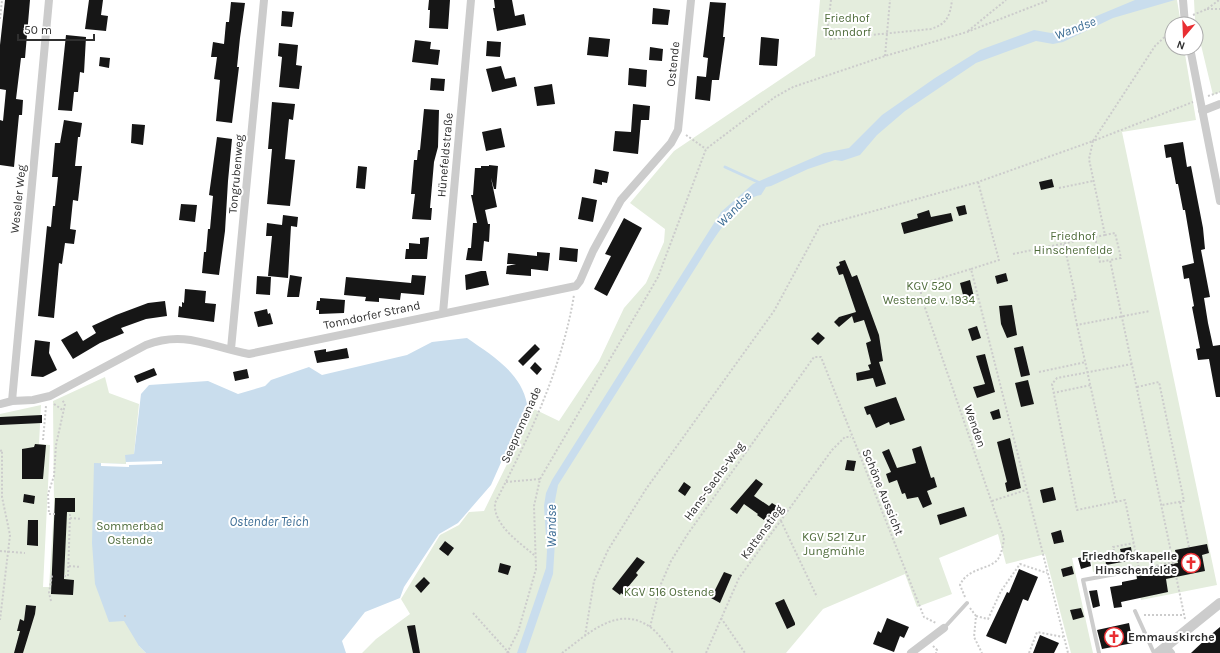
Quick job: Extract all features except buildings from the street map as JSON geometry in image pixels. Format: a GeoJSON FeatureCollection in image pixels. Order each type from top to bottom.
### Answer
{"type":"FeatureCollection","features":[{"type":"Feature","properties":{"kind":"street","name":"Weseler Weg"},"geometry":{"type":"LineString","coordinates":[[12,401],[50,0]]}},
{"type":"Feature","properties":{"kind":"street","name":"Tongrubenweg"},"geometry":{"type":"LineString","coordinates":[[231,349],[264,0]]}},
{"type":"Feature","properties":{"kind":"street","name":"Hünefeldstraße"},"geometry":{"type":"LineString","coordinates":[[443,313],[470,0]]}},
{"type":"Feature","properties":{"kind":"street","name":"Ostende"},"geometry":{"type":"LineString","coordinates":[[678,130],[691,0]]}},
{"type":"Feature","properties":{"kind":"street"},"geometry":{"type":"LineString","coordinates":[[1183,1],[1184,16]]}},
{"type":"Feature","properties":{"kind":"street"},"geometry":{"type":"LineString","coordinates":[[1192,56],[1220,201]]}},
{"type":"Feature","properties":{"kind":"street"},"geometry":{"type":"LineString","coordinates":[[1202,111],[1220,104]]}},
{"type":"Feature","properties":{"kind":"street"},"geometry":{"type":"LineString","coordinates":[[576,286],[580,281],[593,252],[621,200],[671,143],[678,130]]}},
{"type":"Feature","properties":{"kind":"street","name":"Tonndorfer Strand"},"geometry":{"type":"LineString","coordinates":[[0,404],[12,401],[33,400],[58,392],[146,345],[162,339],[178,338],[249,354],[576,286]]}},
{"type":"Feature","properties":{"kind":"street"},"geometry":{"type":"LineString","coordinates":[[1165,651],[1220,603]]}},
{"type":"Feature","properties":{"kind":"street"},"geometry":{"type":"LineString","coordinates":[[911,653],[944,628]]}},
{"type":"Feature","properties":{"kind":"lane"},"geometry":{"type":"LineString","coordinates":[[1099,653],[1083,580],[1116,574]]}},
{"type":"Feature","properties":{"kind":"lane"},"geometry":{"type":"LineString","coordinates":[[944,628],[967,603]]}},
{"type":"Feature","properties":{"kind":"lane"},"geometry":{"type":"LineString","coordinates":[[1136,613],[1154,653]]}},
{"type":"Feature","properties":{"kind":"path"},"geometry":{"type":"LineString","coordinates":[[0,19],[2,0]]}},
{"type":"Feature","properties":{"kind":"path"},"geometry":{"type":"LineString","coordinates":[[831,0],[827,32],[828,37],[832,39],[932,30],[948,20],[952,0]]}},
{"type":"Feature","properties":{"kind":"path"},"geometry":{"type":"LineString","coordinates":[[885,56],[890,0]]}},
{"type":"Feature","properties":{"kind":"path"},"geometry":{"type":"LineString","coordinates":[[967,32],[1006,0]]}},
{"type":"Feature","properties":{"kind":"path"},"geometry":{"type":"LineString","coordinates":[[473,613],[508,653],[518,632],[536,569],[534,556],[534,506],[540,479],[658,277],[706,149],[775,97],[793,87],[885,56],[967,32],[1049,0]]}},
{"type":"Feature","properties":{"kind":"path"},"geometry":{"type":"LineString","coordinates":[[1194,16],[1219,0]]}},
{"type":"Feature","properties":{"kind":"path"},"geometry":{"type":"LineString","coordinates":[[1207,9],[1220,9]]}},
{"type":"Feature","properties":{"kind":"path"},"geometry":{"type":"LineString","coordinates":[[1105,235],[1088,159],[1093,141],[1155,46],[1164,38]]}},
{"type":"Feature","properties":{"kind":"path"},"geometry":{"type":"LineString","coordinates":[[585,636],[594,581],[608,550],[646,489],[774,311],[820,226],[978,182],[1093,141],[1220,92]]}},
{"type":"Feature","properties":{"kind":"path"},"geometry":{"type":"LineString","coordinates":[[678,130],[706,149]]}},
{"type":"Feature","properties":{"kind":"path"},"geometry":{"type":"LineString","coordinates":[[1059,188],[1093,181]]}},
{"type":"Feature","properties":{"kind":"path","name":"Wenden"},"geometry":{"type":"LineString","coordinates":[[976,616],[967,603],[960,585],[963,577],[997,560],[1002,551],[1004,538],[921,296],[921,284],[999,260],[978,182]]}},
{"type":"Feature","properties":{"kind":"path"},"geometry":{"type":"LineString","coordinates":[[1014,254],[1115,233],[1121,258],[1100,262],[1095,238]]}},
{"type":"Feature","properties":{"kind":"path"},"geometry":{"type":"LineString","coordinates":[[1064,244],[1076,299],[1072,300],[1116,502]]}},
{"type":"Feature","properties":{"kind":"path"},"geometry":{"type":"LineString","coordinates":[[1110,260],[1185,619]]}},
{"type":"Feature","properties":{"kind":"path"},"geometry":{"type":"LineString","coordinates":[[971,268],[1068,653]]}},
{"type":"Feature","properties":{"kind":"path","name":"Seepromenade"},"geometry":{"type":"LineString","coordinates":[[534,556],[507,531],[494,512],[494,503],[525,443],[562,351],[576,286]]}},
{"type":"Feature","properties":{"kind":"path"},"geometry":{"type":"LineString","coordinates":[[1078,326],[1150,311]]}},
{"type":"Feature","properties":{"kind":"path","name":"Schöne Aussicht"},"geometry":{"type":"LineString","coordinates":[[814,357],[821,357],[851,437],[924,617],[944,628]]}},
{"type":"Feature","properties":{"kind":"path","name":"Hans-Sachs-Weg"},"geometry":{"type":"LineString","coordinates":[[650,627],[661,584],[671,561],[687,535],[814,357]]}},
{"type":"Feature","properties":{"kind":"path"},"geometry":{"type":"LineString","coordinates":[[1039,372],[1086,362]]}},
{"type":"Feature","properties":{"kind":"path"},"geometry":{"type":"LineString","coordinates":[[1132,364],[1057,378],[1052,384],[1077,510],[1126,500],[1140,569]]}},
{"type":"Feature","properties":{"kind":"path"},"geometry":{"type":"LineString","coordinates":[[1137,387],[1159,382],[1184,501],[1161,505]]}},
{"type":"Feature","properties":{"kind":"path"},"geometry":{"type":"LineString","coordinates":[[1054,393],[1091,385]]}},
{"type":"Feature","properties":{"kind":"path"},"geometry":{"type":"LineString","coordinates":[[55,514],[49,514],[48,494],[54,476],[56,445],[65,404],[58,392]]}},
{"type":"Feature","properties":{"kind":"path"},"geometry":{"type":"LineString","coordinates":[[44,397],[46,406],[44,440]]}},
{"type":"Feature","properties":{"kind":"path","name":"Kattenstieg"},"geometry":{"type":"LineString","coordinates":[[706,653],[739,578],[832,450],[845,437],[851,437]]}},
{"type":"Feature","properties":{"kind":"path"},"geometry":{"type":"LineString","coordinates":[[1,451],[2,497],[10,535],[1,620]]}},
{"type":"Feature","properties":{"kind":"path"},"geometry":{"type":"LineString","coordinates":[[506,482],[540,479]]}},
{"type":"Feature","properties":{"kind":"path"},"geometry":{"type":"LineString","coordinates":[[992,501],[1026,490]]}},
{"type":"Feature","properties":{"kind":"path"},"geometry":{"type":"LineString","coordinates":[[1180,502],[1189,548]]}},
{"type":"Feature","properties":{"kind":"path"},"geometry":{"type":"LineString","coordinates":[[67,515],[70,515],[70,518],[82,519]]}},
{"type":"Feature","properties":{"kind":"path"},"geometry":{"type":"LineString","coordinates":[[64,576],[68,576],[70,518]]}},
{"type":"Feature","properties":{"kind":"path"},"geometry":{"type":"LineString","coordinates":[[781,521],[817,597]]}},
{"type":"Feature","properties":{"kind":"path"},"geometry":{"type":"LineString","coordinates":[[1114,551],[1113,547],[1134,543]]}},
{"type":"Feature","properties":{"kind":"path"},"geometry":{"type":"LineString","coordinates":[[0,551],[25,553]]}},
{"type":"Feature","properties":{"kind":"path"},"geometry":{"type":"LineString","coordinates":[[1116,574],[1173,562]]}},
{"type":"Feature","properties":{"kind":"path"},"geometry":{"type":"LineString","coordinates":[[982,653],[974,637],[976,616],[988,619],[1001,591],[1020,564],[1047,573]]}},
{"type":"Feature","properties":{"kind":"path"},"geometry":{"type":"LineString","coordinates":[[68,566],[81,567]]}},
{"type":"Feature","properties":{"kind":"path"},"geometry":{"type":"LineString","coordinates":[[51,601],[50,593],[52,575]]}},
{"type":"Feature","properties":{"kind":"path"},"geometry":{"type":"LineString","coordinates":[[1136,613],[1184,615]]}},
{"type":"Feature","properties":{"kind":"path"},"geometry":{"type":"LineString","coordinates":[[562,653],[603,624],[622,618],[632,618],[650,627],[673,653]]}},
{"type":"Feature","properties":{"kind":"path"},"geometry":{"type":"LineString","coordinates":[[721,618],[745,653]]}},
{"type":"Feature","properties":{"kind":"path"},"geometry":{"type":"LineString","coordinates":[[1029,653],[1037,632],[1063,637]]}},
{"type":"Feature","properties":{"kind":"green space"},"geometry":{"type":"Polygon","coordinates":[[[820,0],[1177,0],[1180,16],[1164,16],[1164,56],[1185,56],[1196,120],[1122,132],[1217,585],[1141,600],[1134,568],[1116,571],[1115,567],[1093,572],[1090,555],[1072,558],[1093,653],[1071,653],[1045,554],[1006,564],[998,534],[939,558],[952,594],[917,607],[905,574],[823,609],[786,653],[362,653],[376,639],[410,614],[401,599],[440,535],[459,525],[469,512],[484,511],[534,409],[559,421],[599,361],[624,308],[646,283],[664,242],[665,229],[630,203],[674,151],[815,56],[820,0]]]}},
{"type":"Feature","properties":{"kind":"green space"},"geometry":{"type":"Polygon","coordinates":[[[1194,0],[1220,0],[1220,92],[1213,95],[1204,56],[1204,16],[1195,16],[1194,0]]]}},
{"type":"Feature","properties":{"kind":"green space","name":"Sommerbad Ostende"},"geometry":{"type":"Polygon","coordinates":[[[105,377],[109,393],[139,404],[134,454],[139,646],[146,653],[0,653],[0,414],[41,405],[39,444],[50,445],[43,587],[49,587],[54,508],[53,401],[105,377]]]}},
{"type":"Feature","properties":{"kind":"water","name":"Wandse"},"geometry":{"type":"Polygon","coordinates":[[[1135,0],[1175,0],[1113,18],[1063,42],[1053,44],[1036,41],[976,63],[905,111],[877,135],[860,155],[842,161],[835,160],[808,169],[766,187],[761,195],[752,198],[733,213],[708,248],[558,485],[554,506],[555,542],[553,574],[526,653],[517,653],[546,568],[547,551],[544,506],[546,493],[552,480],[721,212],[753,184],[824,153],[849,148],[882,115],[935,78],[980,50],[1034,30],[1051,33],[1058,32],[1135,0]]]}},
{"type":"Feature","properties":{"kind":"water","name":"Ostender Teich"},"geometry":{"type":"Polygon","coordinates":[[[467,338],[504,365],[512,374],[524,393],[527,404],[491,485],[458,523],[439,534],[404,587],[400,598],[365,612],[342,641],[346,653],[146,653],[139,646],[124,621],[109,622],[95,584],[92,543],[94,463],[126,464],[125,455],[134,454],[141,394],[149,385],[208,381],[238,394],[265,386],[271,380],[309,367],[322,375],[407,355],[432,342],[467,338]]]}},
{"type":"Feature","properties":{"kind":"pier"},"geometry":{"type":"Polygon","coordinates":[[[162,461],[162,464],[129,465],[129,467],[101,466],[101,463],[126,464],[126,462],[162,461]]]}},
{"type":"Feature","properties":{"kind":"waterway"},"geometry":{"type":"LineString","coordinates":[[725,167],[760,183]]}},
{"type":"Feature","properties":{"kind":"place","name":"Friedhofskapelle Hinschenfelde"},"geometry":{"type":"Point","coordinates":[1191,563]}},
{"type":"Feature","properties":{"kind":"place","name":"Emmauskirche"},"geometry":{"type":"Point","coordinates":[1114,637]}},
{"type":"Feature","properties":{"kind":"park label","name":"Friedhof Tonndorf"},"geometry":{"type":"Point","coordinates":[847,25]}},
{"type":"Feature","properties":{"kind":"park label","name":"Friedhof Hinschenfelde"},"geometry":{"type":"Point","coordinates":[1073,243]}},
{"type":"Feature","properties":{"kind":"park label","name":"KGV 520 Westende v. 1934"},"geometry":{"type":"Point","coordinates":[929,293]}},
{"type":"Feature","properties":{"kind":"park label","name":"KGV 521 Zur Jungmühle"},"geometry":{"type":"Point","coordinates":[834,544]}},
{"type":"Feature","properties":{"kind":"park label","name":"KGV 516 Ostende"},"geometry":{"type":"Point","coordinates":[669,592]}}]}
